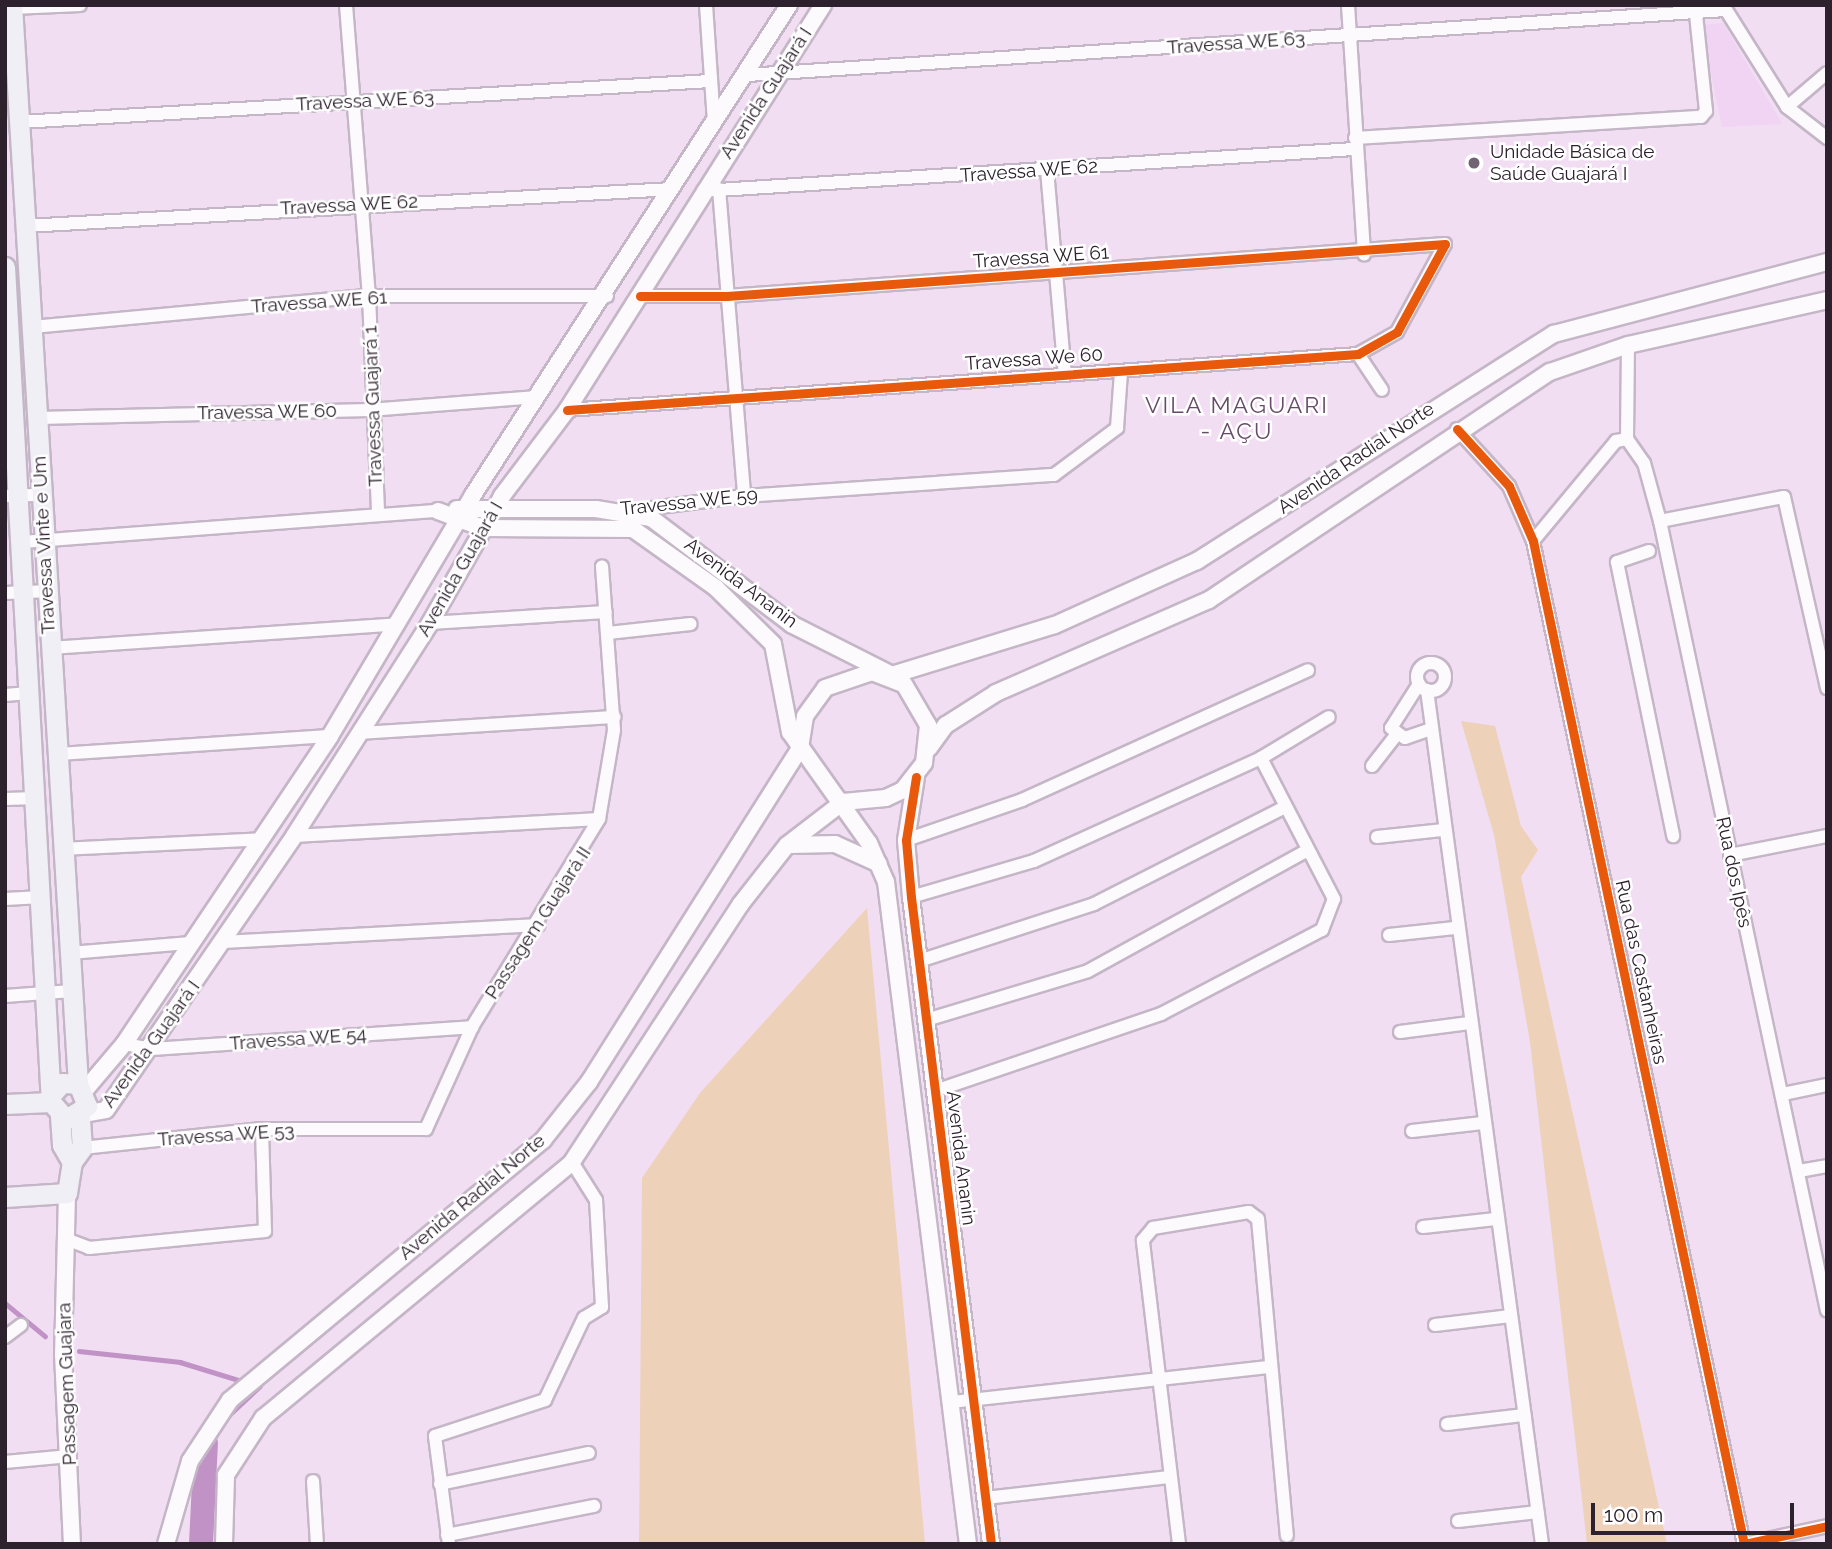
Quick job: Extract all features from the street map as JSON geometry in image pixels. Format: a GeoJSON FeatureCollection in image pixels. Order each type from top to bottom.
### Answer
{"type":"FeatureCollection","features":[{"type":"Feature","properties":{"kind":"main road","name":"Avenida Guajará I"},"geometry":{"type":"LineString","coordinates":[[82,1087],[124,1044],[188,943],[262,839],[330,736],[462,514],[537,397],[607,296],[789,5]]}},
{"type":"Feature","properties":{"kind":"main road","name":"Avenida Guajará I"},"geometry":{"type":"LineString","coordinates":[[81,1115],[106,1110],[151,1049],[294,836],[430,623],[493,511],[567,410],[711,190],[777,73],[823,5]]}},
{"type":"Feature","properties":{"kind":"main road","name":"Travessa Vinte e Um"},"geometry":{"type":"LineString","coordinates":[[12,7],[61,849],[82,1087],[77,1155],[67,1193]]}},
{"type":"Feature","properties":{"kind":"main road","name":"Avenida Radial Norte"},"geometry":{"type":"LineString","coordinates":[[898,679],[1055,625],[1197,561],[1555,334],[1827,262]]}},
{"type":"Feature","properties":{"kind":"main road","name":"Travessa Vinte e Um"},"geometry":{"type":"LineString","coordinates":[[6,277],[12,496],[22,542],[26,592],[29,693],[54,1104],[62,1145],[77,1155]]}},
{"type":"Feature","properties":{"kind":"main road","name":"Avenida Radial Norte"},"geometry":{"type":"LineString","coordinates":[[929,748],[946,725],[996,693],[1209,600],[1458,429],[1550,372],[1628,345],[1827,300]]}},
{"type":"Feature","properties":{"kind":"main road","name":"Avenida Ananin"},"geometry":{"type":"LineString","coordinates":[[438,511],[462,514],[483,528],[607,526],[633,529],[665,547],[773,644],[790,732],[804,754]]}},
{"type":"Feature","properties":{"kind":"main road","name":"Travessa WE 59"},"geometry":{"type":"LineString","coordinates":[[462,514],[493,511],[629,511]]}},
{"type":"Feature","properties":{"kind":"main road","name":"Avenida Ananin"},"geometry":{"type":"LineString","coordinates":[[629,511],[672,531],[791,624],[898,679]]}},
{"type":"Feature","properties":{"kind":"main road"},"geometry":{"type":"LineString","coordinates":[[857,674],[898,679],[928,725],[929,748],[916,777],[886,798],[839,798],[804,754],[805,716],[825,688],[857,674]]}},
{"type":"Feature","properties":{"kind":"main road","name":"Avenida Radial Norte"},"geometry":{"type":"LineString","coordinates":[[166,1544],[190,1461],[230,1400],[250,1380],[543,1140],[589,1082],[804,754]]}},
{"type":"Feature","properties":{"kind":"main road","name":"Avenida Ananin"},"geometry":{"type":"LineString","coordinates":[[916,777],[906,840],[911,897],[991,1544]]}},
{"type":"Feature","properties":{"kind":"main road","name":"Avenida Radial Norte"},"geometry":{"type":"LineString","coordinates":[[224,1544],[226,1475],[263,1418],[572,1162],[740,905],[787,845],[839,798]]}},
{"type":"Feature","properties":{"kind":"main road","name":"Avenida Ananin"},"geometry":{"type":"LineString","coordinates":[[839,798],[879,864],[889,901],[968,1544]]}},
{"type":"Feature","properties":{"kind":"main road"},"geometry":{"type":"LineString","coordinates":[[787,845],[835,844],[879,864]]}},
{"type":"Feature","properties":{"kind":"main road"},"geometry":{"type":"LineString","coordinates":[[54,1104],[62,1083],[82,1087]]}},
{"type":"Feature","properties":{"kind":"main road"},"geometry":{"type":"LineString","coordinates":[[5,1104],[54,1104],[81,1115]]}},
{"type":"Feature","properties":{"kind":"main road"},"geometry":{"type":"LineString","coordinates":[[5,1197],[67,1193]]}},
{"type":"Feature","properties":{"kind":"main road","name":"Passagem Guajara"},"geometry":{"type":"LineString","coordinates":[[66,1541],[70,1457],[67,1193]]}},
{"type":"Feature","properties":{"kind":"street"},"geometry":{"type":"LineString","coordinates":[[12,7],[80,5]]}},
{"type":"Feature","properties":{"kind":"street","name":"Travessa Guajará 1"},"geometry":{"type":"LineString","coordinates":[[346,5],[369,296],[369,410],[378,514]]}},
{"type":"Feature","properties":{"kind":"street"},"geometry":{"type":"LineString","coordinates":[[706,5],[714,122]]}},
{"type":"Feature","properties":{"kind":"street"},"geometry":{"type":"LineString","coordinates":[[1348,5],[1364,254]]}},
{"type":"Feature","properties":{"kind":"street"},"geometry":{"type":"LineString","coordinates":[[1724,8],[1787,107],[1827,138]]}},
{"type":"Feature","properties":{"kind":"street","name":"Travessa WE 63"},"geometry":{"type":"LineString","coordinates":[[747,75],[1696,14],[1724,8]]}},
{"type":"Feature","properties":{"kind":"street","name":"Travessa WE 62"},"geometry":{"type":"LineString","coordinates":[[711,190],[1047,170],[1701,117],[1706,111],[1696,14]]}},
{"type":"Feature","properties":{"kind":"street"},"geometry":{"type":"LineString","coordinates":[[1787,107],[1827,73]]}},
{"type":"Feature","properties":{"kind":"street","name":"Travessa WE 63"},"geometry":{"type":"LineString","coordinates":[[20,122],[710,81]]}},
{"type":"Feature","properties":{"kind":"street"},"geometry":{"type":"LineString","coordinates":[[1047,170],[1054,274],[1065,374]]}},
{"type":"Feature","properties":{"kind":"street","name":"Travessa WE 62"},"geometry":{"type":"LineString","coordinates":[[26,226],[360,203],[673,188]]}},
{"type":"Feature","properties":{"kind":"street"},"geometry":{"type":"LineString","coordinates":[[711,190],[727,296],[744,496]]}},
{"type":"Feature","properties":{"kind":"street","name":"Travessa WE 61"},"geometry":{"type":"LineString","coordinates":[[640,296],[727,296],[1364,254],[1445,244]]}},
{"type":"Feature","properties":{"kind":"street","name":"Travessa We 60"},"geometry":{"type":"LineString","coordinates":[[567,410],[1358,354],[1397,332],[1445,244]]}},
{"type":"Feature","properties":{"kind":"street","name":"Travessa WE 61"},"geometry":{"type":"LineString","coordinates":[[32,327],[369,296],[607,296]]}},
{"type":"Feature","properties":{"kind":"street"},"geometry":{"type":"LineString","coordinates":[[1533,541],[1616,441],[1627,439],[1628,345]]}},
{"type":"Feature","properties":{"kind":"street"},"geometry":{"type":"LineString","coordinates":[[1358,354],[1382,390]]}},
{"type":"Feature","properties":{"kind":"street","name":"Travessa WE 59"},"geometry":{"type":"LineString","coordinates":[[629,511],[744,496],[1054,475],[1117,428],[1121,372]]}},
{"type":"Feature","properties":{"kind":"street","name":"Travessa WE 60"},"geometry":{"type":"LineString","coordinates":[[38,418],[369,410],[537,397]]}},
{"type":"Feature","properties":{"kind":"street","name":"Rua das Castanheiras"},"geometry":{"type":"LineString","coordinates":[[1458,429],[1508,486],[1533,541],[1744,1544]]}},
{"type":"Feature","properties":{"kind":"street","name":"Rua dos Ipês"},"geometry":{"type":"LineString","coordinates":[[1627,439],[1644,463],[1660,522],[1823,1275],[1827,1311]]}},
{"type":"Feature","properties":{"kind":"street"},"geometry":{"type":"LineString","coordinates":[[12,496],[41,495]]}},
{"type":"Feature","properties":{"kind":"street"},"geometry":{"type":"LineString","coordinates":[[1660,522],[1784,497],[1827,688]]}},
{"type":"Feature","properties":{"kind":"street"},"geometry":{"type":"LineString","coordinates":[[22,542],[438,511]]}},
{"type":"Feature","properties":{"kind":"street"},"geometry":{"type":"LineString","coordinates":[[1649,551],[1617,562],[1673,836]]}},
{"type":"Feature","properties":{"kind":"street","name":"Passagem Guajará II"},"geometry":{"type":"LineString","coordinates":[[413,1134],[435,1116],[472,1027],[539,925],[599,819],[614,717],[602,566]]}},
{"type":"Feature","properties":{"kind":"street"},"geometry":{"type":"LineString","coordinates":[[5,593],[48,591]]}},
{"type":"Feature","properties":{"kind":"street"},"geometry":{"type":"LineString","coordinates":[[430,623],[606,612]]}},
{"type":"Feature","properties":{"kind":"street"},"geometry":{"type":"LineString","coordinates":[[50,648],[398,624]]}},
{"type":"Feature","properties":{"kind":"street"},"geometry":{"type":"LineString","coordinates":[[608,633],[691,624]]}},
{"type":"Feature","properties":{"kind":"street"},"geometry":{"type":"LineString","coordinates":[[906,840],[1022,800],[1308,670]]}},
{"type":"Feature","properties":{"kind":"street"},"geometry":{"type":"LineString","coordinates":[[1396,736],[1392,720],[1423,687],[1542,1544]]}},
{"type":"Feature","properties":{"kind":"street"},"geometry":{"type":"LineString","coordinates":[[5,695],[29,693]]}},
{"type":"Feature","properties":{"kind":"street"},"geometry":{"type":"LineString","coordinates":[[360,733],[614,717]]}},
{"type":"Feature","properties":{"kind":"street"},"geometry":{"type":"LineString","coordinates":[[911,897],[1034,861],[1261,758],[1329,717]]}},
{"type":"Feature","properties":{"kind":"street"},"geometry":{"type":"LineString","coordinates":[[1372,766],[1396,736],[1428,730]]}},
{"type":"Feature","properties":{"kind":"street"},"geometry":{"type":"LineString","coordinates":[[57,754],[330,736]]}},
{"type":"Feature","properties":{"kind":"street"},"geometry":{"type":"LineString","coordinates":[[935,1091],[1161,1014],[1322,930],[1334,899],[1261,758]]}},
{"type":"Feature","properties":{"kind":"street"},"geometry":{"type":"LineString","coordinates":[[5,800],[37,798]]}},
{"type":"Feature","properties":{"kind":"street"},"geometry":{"type":"LineString","coordinates":[[919,961],[1094,904],[1285,807]]}},
{"type":"Feature","properties":{"kind":"street"},"geometry":{"type":"LineString","coordinates":[[294,836],[599,819]]}},
{"type":"Feature","properties":{"kind":"street"},"geometry":{"type":"LineString","coordinates":[[1377,837],[1442,830]]}},
{"type":"Feature","properties":{"kind":"street"},"geometry":{"type":"LineString","coordinates":[[1730,855],[1827,836]]}},
{"type":"Feature","properties":{"kind":"street"},"geometry":{"type":"LineString","coordinates":[[61,849],[262,839]]}},
{"type":"Feature","properties":{"kind":"street"},"geometry":{"type":"LineString","coordinates":[[926,1020],[1127,954],[1308,849]]}},
{"type":"Feature","properties":{"kind":"street"},"geometry":{"type":"LineString","coordinates":[[5,899],[42,897]]}},
{"type":"Feature","properties":{"kind":"street"},"geometry":{"type":"LineString","coordinates":[[223,942],[539,925]]}},
{"type":"Feature","properties":{"kind":"street"},"geometry":{"type":"LineString","coordinates":[[1389,935],[1455,928]]}},
{"type":"Feature","properties":{"kind":"street"},"geometry":{"type":"LineString","coordinates":[[69,953],[188,943]]}},
{"type":"Feature","properties":{"kind":"street"},"geometry":{"type":"LineString","coordinates":[[5,996],[72,991]]}},
{"type":"Feature","properties":{"kind":"street"},"geometry":{"type":"LineString","coordinates":[[1400,1032],[1469,1023]]}},
{"type":"Feature","properties":{"kind":"street","name":"Travessa WE 54"},"geometry":{"type":"LineString","coordinates":[[124,1044],[151,1049],[472,1027]]}},
{"type":"Feature","properties":{"kind":"street"},"geometry":{"type":"LineString","coordinates":[[1783,1094],[1827,1085]]}},
{"type":"Feature","properties":{"kind":"street"},"geometry":{"type":"LineString","coordinates":[[1412,1131],[1483,1122]]}},
{"type":"Feature","properties":{"kind":"street"},"geometry":{"type":"LineString","coordinates":[[66,1239],[89,1248],[246,1233],[270,1227],[262,1129]]}},
{"type":"Feature","properties":{"kind":"street","name":"Travessa WE 53"},"geometry":{"type":"LineString","coordinates":[[77,1155],[262,1129],[413,1134]]}},
{"type":"Feature","properties":{"kind":"street"},"geometry":{"type":"LineString","coordinates":[[572,1162],[596,1200],[602,1307],[584,1318],[552,1386],[532,1408],[435,1436],[448,1539],[594,1506]]}},
{"type":"Feature","properties":{"kind":"street"},"geometry":{"type":"LineString","coordinates":[[1799,1171],[1827,1166]]}},
{"type":"Feature","properties":{"kind":"street"},"geometry":{"type":"LineString","coordinates":[[1179,1544],[1143,1240],[1153,1228],[1254,1214],[1287,1536]]}},
{"type":"Feature","properties":{"kind":"street"},"geometry":{"type":"LineString","coordinates":[[1423,1227],[1496,1219]]}},
{"type":"Feature","properties":{"kind":"street"},"geometry":{"type":"LineString","coordinates":[[1435,1325],[1510,1316]]}},
{"type":"Feature","properties":{"kind":"street"},"geometry":{"type":"LineString","coordinates":[[5,1337],[21,1325]]}},
{"type":"Feature","properties":{"kind":"street"},"geometry":{"type":"LineString","coordinates":[[952,1402],[1269,1367]]}},
{"type":"Feature","properties":{"kind":"street"},"geometry":{"type":"LineString","coordinates":[[1447,1424],[1524,1415]]}},
{"type":"Feature","properties":{"kind":"street"},"geometry":{"type":"LineString","coordinates":[[440,1484],[589,1453]]}},
{"type":"Feature","properties":{"kind":"street"},"geometry":{"type":"LineString","coordinates":[[5,1462],[70,1457]]}},
{"type":"Feature","properties":{"kind":"street"},"geometry":{"type":"LineString","coordinates":[[985,1498],[1170,1477]]}},
{"type":"Feature","properties":{"kind":"street"},"geometry":{"type":"LineString","coordinates":[[313,1481],[317,1544]]}},
{"type":"Feature","properties":{"kind":"street"},"geometry":{"type":"LineString","coordinates":[[1458,1521],[1537,1512]]}},
{"type":"Feature","properties":{"kind":"street"},"geometry":{"type":"LineString","coordinates":[[1744,1544],[1827,1526]]}},
{"type":"Feature","properties":{"kind":"shaded area"},"geometry":{"type":"Polygon","coordinates":[[[1723,23],[1782,124],[1722,127],[1701,25],[1723,23]]]}},
{"type":"Feature","properties":{"kind":"shaded area"},"geometry":{"type":"Polygon","coordinates":[[[1461,721],[1495,726],[1521,826],[1538,850],[1521,877],[1667,1544],[1587,1544],[1530,1042],[1494,835],[1461,721]]]}},
{"type":"Feature","properties":{"kind":"shaded area"},"geometry":{"type":"Polygon","coordinates":[[[867,908],[925,1544],[639,1544],[642,1178],[700,1093],[867,908]]]}},
{"type":"Feature","properties":{"kind":"waterway"},"geometry":{"type":"LineString","coordinates":[[5,1303],[45,1336]]}},
{"type":"Feature","properties":{"kind":"waterway"},"geometry":{"type":"LineString","coordinates":[[79,1351],[180,1362],[245,1382]]}},
{"type":"Feature","properties":{"kind":"waterway"},"geometry":{"type":"LineString","coordinates":[[229,1415],[260,1386]]}},
{"type":"Feature","properties":{"kind":"waterway"},"geometry":{"type":"LineString","coordinates":[[201,1544],[206,1443]]}},
{"type":"Feature","properties":{"kind":"cycle path"},"geometry":{"type":"LineString","coordinates":[[567,410],[1358,354],[1397,332],[1445,244],[727,296],[640,296]]}},
{"type":"Feature","properties":{"kind":"cycle path"},"geometry":{"type":"LineString","coordinates":[[1457,429],[1509,486],[1533,541],[1744,1544],[1827,1526]]}},
{"type":"Feature","properties":{"kind":"cycle path"},"geometry":{"type":"LineString","coordinates":[[916,777],[906,840],[911,897],[991,1544]]}},
{"type":"Feature","properties":{"kind":"place","name":"Unidade Básica de Saúde Guajará I"},"geometry":{"type":"Point","coordinates":[1474,163]}},
{"type":"Feature","properties":{"kind":"district","name":"VILA MAGUARI - AÇU"},"geometry":{"type":"Point","coordinates":[1237,418]}}]}
